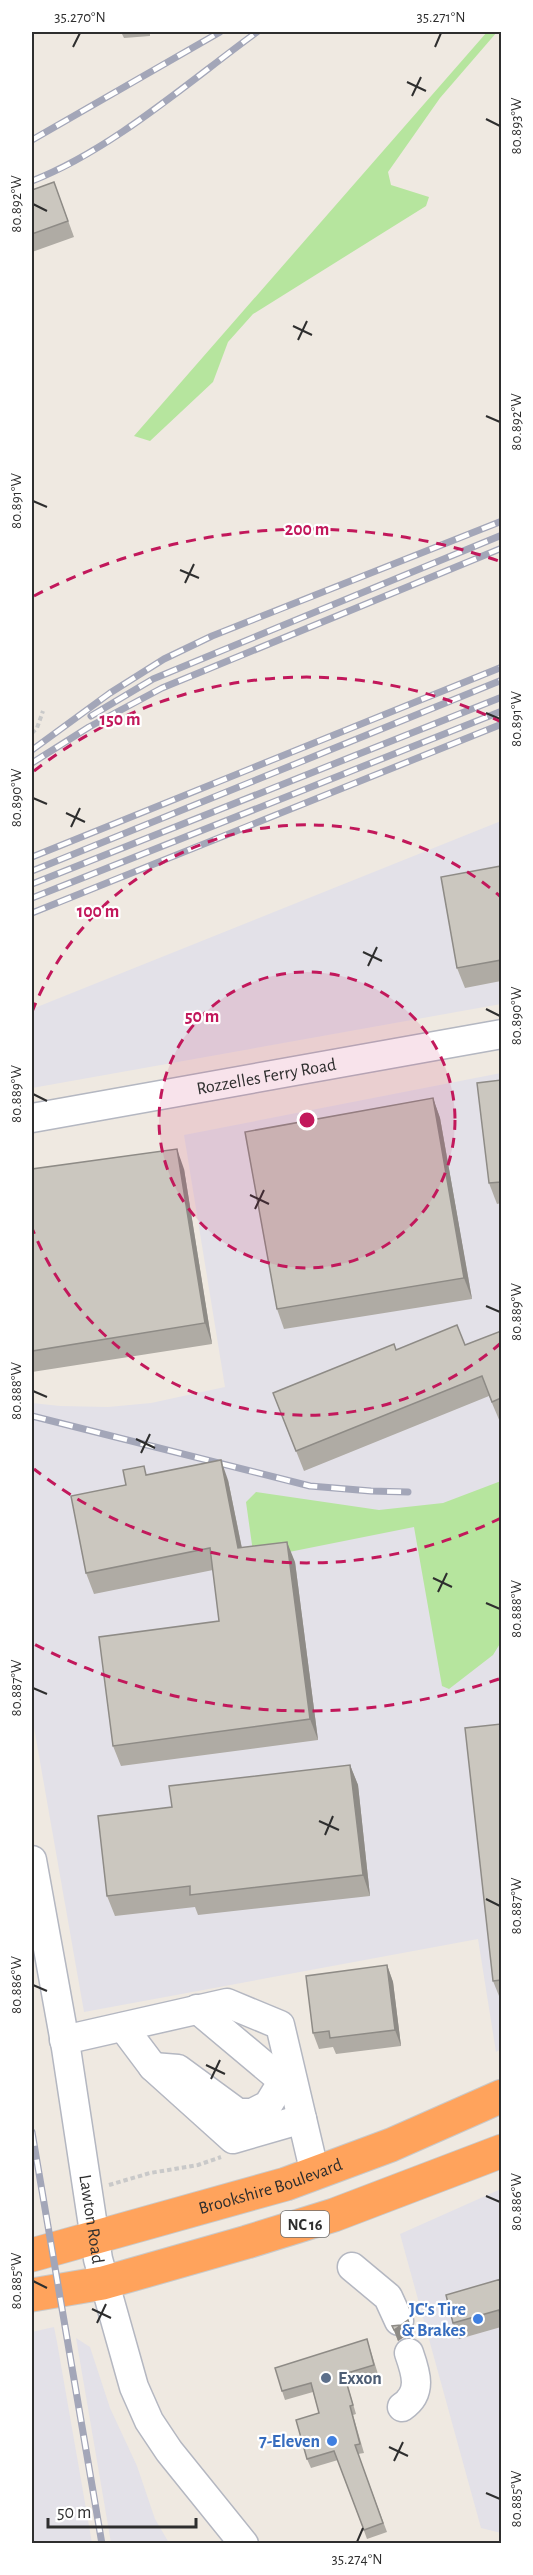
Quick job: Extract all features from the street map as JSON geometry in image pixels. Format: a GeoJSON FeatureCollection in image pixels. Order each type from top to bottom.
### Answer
{"type":"FeatureCollection","features":[{"type":"Feature","properties":{"kind":"highway","name":"Brookshire Boulevard"},"geometry":{"type":"LineString","coordinates":[[32,2255],[94,2240],[286,2184],[390,2145],[501,2096]]}},
{"type":"Feature","properties":{"kind":"highway","name":"NC 16"},"geometry":{"type":"LineString","coordinates":[[32,2295],[103,2283],[334,2215],[501,2151]]}},
{"type":"Feature","properties":{"kind":"street","name":"Rozzelles Ferry Road"},"geometry":{"type":"LineString","coordinates":[[32,1118],[501,1034]]}},
{"type":"Feature","properties":{"kind":"street","name":"Lawton Road"},"geometry":{"type":"LineString","coordinates":[[32,1860],[35,1903],[64,2040],[94,2240],[103,2283],[134,2387],[149,2421],[184,2473],[244,2544]]}},
{"type":"Feature","properties":{"kind":"street"},"geometry":{"type":"LineString","coordinates":[[64,2040],[227,2003],[280,2025],[315,2174]]}},
{"type":"Feature","properties":{"kind":"street"},"geometry":{"type":"LineString","coordinates":[[153,2067],[178,2069],[237,2113],[252,2113],[267,2105],[279,2087],[278,2078],[196,2009]]}},
{"type":"Feature","properties":{"kind":"street"},"geometry":{"type":"LineString","coordinates":[[123,2027],[153,2067],[232,2139],[302,2119]]}},
{"type":"Feature","properties":{"kind":"street"},"geometry":{"type":"LineString","coordinates":[[352,2267],[388,2296],[399,2321]]}},
{"type":"Feature","properties":{"kind":"street"},"geometry":{"type":"LineString","coordinates":[[402,2407],[411,2399],[417,2385],[409,2353]]}},
{"type":"Feature","properties":{"kind":"path"},"geometry":{"type":"LineString","coordinates":[[32,733],[37,728],[43,711]]}},
{"type":"Feature","properties":{"kind":"path"},"geometry":{"type":"LineString","coordinates":[[87,2191],[150,2173],[198,2165],[230,2155]]}},
{"type":"Feature","properties":{"kind":"shaded area"},"geometry":{"type":"Polygon","coordinates":[[[501,821],[501,1004],[32,1088],[32,1009],[501,821]]]}},
{"type":"Feature","properties":{"kind":"shaded area"},"geometry":{"type":"Polygon","coordinates":[[[501,1073],[501,2049],[496,2052],[478,1939],[84,2012],[32,1716],[32,1403],[108,1407],[151,1403],[225,1387],[184,1135],[501,1073]]]}},
{"type":"Feature","properties":{"kind":"shaded area"},"geometry":{"type":"Polygon","coordinates":[[[501,2189],[501,2533],[481,2528],[400,2234],[501,2189]]]}},
{"type":"Feature","properties":{"kind":"shaded area"},"geometry":{"type":"Polygon","coordinates":[[[54,2327],[92,2543],[32,2543],[32,2332],[54,2327]]]}},
{"type":"Feature","properties":{"kind":"shaded area"},"geometry":{"type":"Polygon","coordinates":[[[76,2338],[90,2347],[110,2408],[137,2466],[155,2519],[169,2543],[111,2543],[76,2338]]]}},
{"type":"Feature","properties":{"kind":"green space"},"geometry":{"type":"Polygon","coordinates":[[[487,32],[497,32],[440,98],[388,172],[391,185],[429,197],[426,206],[253,314],[228,342],[213,382],[150,441],[134,436],[487,32]]]}},
{"type":"Feature","properties":{"kind":"green space"},"geometry":{"type":"Polygon","coordinates":[[[501,1481],[501,1642],[493,1655],[449,1689],[442,1686],[414,1527],[254,1559],[246,1502],[256,1492],[379,1510],[443,1503],[501,1481]]]}},
{"type":"Feature","properties":{"kind":"building"},"geometry":{"type":"Polygon","coordinates":[[[54,182],[68,221],[32,234],[32,190],[54,182]]]}},
{"type":"Feature","properties":{"kind":"building"},"geometry":{"type":"Polygon","coordinates":[[[501,866],[501,960],[457,968],[441,877],[501,866]]]}},
{"type":"Feature","properties":{"kind":"building"},"geometry":{"type":"Polygon","coordinates":[[[501,1080],[501,1182],[489,1183],[477,1083],[501,1080]]]}},
{"type":"Feature","properties":{"kind":"building"},"geometry":{"type":"Polygon","coordinates":[[[433,1098],[464,1278],[277,1309],[245,1132],[433,1098]]]}},
{"type":"Feature","properties":{"kind":"building"},"geometry":{"type":"Polygon","coordinates":[[[177,1149],[205,1323],[32,1351],[32,1169],[177,1149]]]}},
{"type":"Feature","properties":{"kind":"building"},"geometry":{"type":"Polygon","coordinates":[[[457,1325],[465,1345],[501,1331],[501,1398],[492,1402],[482,1376],[296,1451],[273,1393],[394,1344],[396,1350],[457,1325]]]}},
{"type":"Feature","properties":{"kind":"building"},"geometry":{"type":"Polygon","coordinates":[[[221,1460],[238,1548],[287,1542],[310,1719],[113,1746],[99,1637],[219,1621],[210,1548],[86,1573],[71,1496],[126,1485],[123,1470],[144,1466],[146,1475],[221,1460]]]}},
{"type":"Feature","properties":{"kind":"building"},"geometry":{"type":"Polygon","coordinates":[[[501,1724],[501,1980],[493,1981],[465,1728],[501,1724]]]}},
{"type":"Feature","properties":{"kind":"building"},"geometry":{"type":"Polygon","coordinates":[[[350,1765],[363,1875],[190,1895],[190,1886],[107,1896],[98,1816],[172,1807],[169,1786],[350,1765]]]}},
{"type":"Feature","properties":{"kind":"building"},"geometry":{"type":"Polygon","coordinates":[[[387,1965],[395,2030],[330,2038],[329,2031],[313,2033],[306,1976],[387,1965]]]}},
{"type":"Feature","properties":{"kind":"building"},"geometry":{"type":"Polygon","coordinates":[[[501,2279],[501,2318],[499,2310],[453,2323],[446,2295],[501,2279]]]}},
{"type":"Feature","properties":{"kind":"building"},"geometry":{"type":"Polygon","coordinates":[[[408,2320],[410,2326],[400,2326],[394,2330],[392,2326],[401,2325],[408,2320]]]}},
{"type":"Feature","properties":{"kind":"building"},"geometry":{"type":"Polygon","coordinates":[[[367,2339],[374,2365],[344,2374],[353,2405],[350,2406],[360,2444],[355,2445],[383,2523],[364,2530],[334,2451],[307,2459],[296,2420],[319,2413],[311,2383],[282,2391],[275,2368],[367,2339]]]}},
{"type":"Feature","properties":{"kind":"railway"},"geometry":{"type":"LineString","coordinates":[[32,140],[220,32]]}},
{"type":"Feature","properties":{"kind":"railway"},"geometry":{"type":"LineString","coordinates":[[32,181],[62,168],[149,114],[257,32]]}},
{"type":"Feature","properties":{"kind":"railway"},"geometry":{"type":"LineString","coordinates":[[32,750],[110,693],[164,659],[212,636],[502,521]]}},
{"type":"Feature","properties":{"kind":"railway"},"geometry":{"type":"LineString","coordinates":[[91,716],[153,679],[502,535]]}},
{"type":"Feature","properties":{"kind":"railway"},"geometry":{"type":"LineString","coordinates":[[32,763],[89,727],[162,688],[502,548]]}},
{"type":"Feature","properties":{"kind":"railway"},"geometry":{"type":"LineString","coordinates":[[32,857],[502,667]]}},
{"type":"Feature","properties":{"kind":"railway"},"geometry":{"type":"LineString","coordinates":[[32,871],[502,680]]}},
{"type":"Feature","properties":{"kind":"railway"},"geometry":{"type":"LineString","coordinates":[[32,884],[502,697]]}},
{"type":"Feature","properties":{"kind":"railway"},"geometry":{"type":"LineString","coordinates":[[32,898],[502,711]]}},
{"type":"Feature","properties":{"kind":"railway"},"geometry":{"type":"LineString","coordinates":[[32,913],[502,724]]}},
{"type":"Feature","properties":{"kind":"railway"},"geometry":{"type":"LineString","coordinates":[[32,1416],[310,1486],[408,1492]]}},
{"type":"Feature","properties":{"kind":"railway"},"geometry":{"type":"LineString","coordinates":[[32,2132],[102,2544]]}},
{"type":"Feature","properties":{"kind":"place","name":"JC's Tire & Brakes"},"geometry":{"type":"Point","coordinates":[478,2319]}},
{"type":"Feature","properties":{"kind":"place","name":"Exxon"},"geometry":{"type":"Point","coordinates":[326,2378]}},
{"type":"Feature","properties":{"kind":"place","name":"7-Eleven"},"geometry":{"type":"Point","coordinates":[332,2441]}}]}
